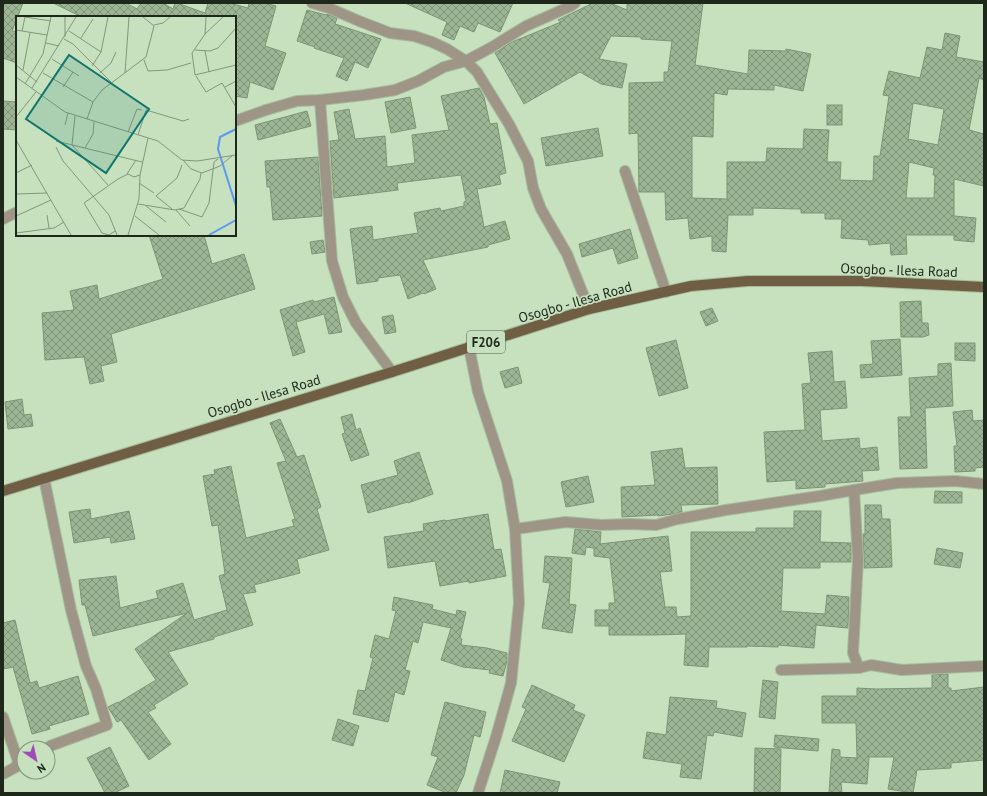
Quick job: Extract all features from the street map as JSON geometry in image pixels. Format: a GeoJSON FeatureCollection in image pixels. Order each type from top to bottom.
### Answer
{"type":"FeatureCollection","features":[{"type":"Feature","properties":{"kind":"main road","name":"Osogbo - Ilesa Road"},"geometry":{"type":"LineString","coordinates":[[3,491],[392,372],[589,309],[691,286],[748,281],[862,281],[984,287]]}},
{"type":"Feature","properties":{"kind":"street"},"geometry":{"type":"LineString","coordinates":[[312,3],[390,33],[414,36],[432,42],[447,49],[466,61],[477,72],[509,124],[528,161],[533,188],[541,209],[567,254],[589,309]]}},
{"type":"Feature","properties":{"kind":"street"},"geometry":{"type":"LineString","coordinates":[[236,121],[297,101],[364,96],[395,90],[418,81],[444,67],[466,61],[526,26],[575,3]]}},
{"type":"Feature","properties":{"kind":"street"},"geometry":{"type":"LineString","coordinates":[[444,67],[447,49]]}},
{"type":"Feature","properties":{"kind":"street"},"geometry":{"type":"LineString","coordinates":[[320,100],[332,261],[343,297],[356,323],[392,372]]}},
{"type":"Feature","properties":{"kind":"street"},"geometry":{"type":"LineString","coordinates":[[625,171],[666,292]]}},
{"type":"Feature","properties":{"kind":"street"},"geometry":{"type":"LineString","coordinates":[[3,218],[16,212]]}},
{"type":"Feature","properties":{"kind":"street"},"geometry":{"type":"LineString","coordinates":[[469,347],[478,392],[507,481],[516,529],[519,603],[512,683],[478,793]]}},
{"type":"Feature","properties":{"kind":"street"},"geometry":{"type":"LineString","coordinates":[[44,478],[71,610],[86,666],[96,689],[107,725],[56,744]]}},
{"type":"Feature","properties":{"kind":"street"},"geometry":{"type":"LineString","coordinates":[[516,529],[566,522],[600,525],[656,525],[678,519],[726,510],[897,483],[956,481],[984,484]]}},
{"type":"Feature","properties":{"kind":"street"},"geometry":{"type":"LineString","coordinates":[[854,490],[858,559],[853,653],[859,668]]}},
{"type":"Feature","properties":{"kind":"street"},"geometry":{"type":"LineString","coordinates":[[781,670],[859,668],[871,665],[902,670],[984,666]]}},
{"type":"Feature","properties":{"kind":"street"},"geometry":{"type":"LineString","coordinates":[[3,717],[18,761],[16,767],[3,774]]}},
{"type":"Feature","properties":{"kind":"building"},"geometry":{"type":"Polygon","coordinates":[[[3,3],[23,3],[18,16],[16,16],[16,21],[12,31],[16,32],[16,63],[3,58],[3,3]]]}},
{"type":"Feature","properties":{"kind":"building"},"geometry":{"type":"Polygon","coordinates":[[[53,3],[126,3],[137,9],[141,3],[163,3],[173,9],[175,3],[177,3],[205,13],[208,3],[229,3],[248,8],[249,3],[265,3],[276,6],[265,46],[286,53],[273,90],[250,82],[247,98],[236,96],[236,16],[80,16],[53,3]]]}},
{"type":"Feature","properties":{"kind":"building"},"geometry":{"type":"Polygon","coordinates":[[[405,3],[513,3],[500,32],[478,23],[474,32],[460,26],[454,40],[442,35],[447,22],[405,3]]]}},
{"type":"Feature","properties":{"kind":"building"},"geometry":{"type":"Polygon","coordinates":[[[593,3],[610,3],[627,10],[627,3],[703,3],[695,65],[748,74],[749,50],[786,51],[786,49],[811,54],[803,91],[774,85],[774,90],[728,89],[727,95],[714,93],[713,137],[692,136],[692,198],[727,199],[727,162],[766,162],[767,148],[803,149],[804,129],[829,130],[827,162],[841,162],[840,180],[873,181],[874,156],[880,156],[889,96],[883,95],[889,71],[920,78],[927,47],[942,50],[945,33],[960,36],[956,57],[984,62],[984,80],[979,78],[969,130],[984,134],[984,186],[954,179],[954,216],[976,218],[974,242],[954,240],[954,235],[906,235],[907,254],[891,255],[890,243],[869,245],[868,240],[841,238],[842,219],[825,219],[825,213],[801,213],[801,209],[753,208],[753,215],[728,215],[726,252],[712,251],[712,236],[690,239],[688,218],[666,220],[665,192],[639,192],[638,133],[629,134],[629,83],[664,82],[664,72],[668,72],[672,41],[641,39],[641,37],[611,36],[599,59],[627,64],[622,88],[601,84],[580,72],[524,104],[495,53],[512,42],[561,22],[558,20],[593,3]],[[913,103],[908,139],[938,145],[944,109],[913,103]],[[909,162],[906,198],[934,198],[934,168],[909,162]]]}},
{"type":"Feature","properties":{"kind":"building"},"geometry":{"type":"Polygon","coordinates":[[[307,10],[327,14],[337,18],[335,24],[381,39],[368,68],[355,62],[347,81],[336,76],[344,58],[297,41],[307,10]]]}},
{"type":"Feature","properties":{"kind":"building"},"geometry":{"type":"Polygon","coordinates":[[[479,88],[484,97],[490,124],[497,123],[506,173],[499,175],[501,184],[477,189],[484,227],[505,221],[510,239],[488,245],[488,247],[423,260],[436,289],[408,299],[400,275],[378,278],[378,281],[357,284],[350,229],[372,226],[373,240],[418,233],[414,213],[440,208],[441,211],[464,206],[464,202],[466,201],[461,175],[397,183],[398,190],[334,198],[330,141],[339,140],[334,112],[349,109],[355,139],[385,136],[387,167],[415,163],[412,135],[449,130],[441,96],[479,88]]]}},
{"type":"Feature","properties":{"kind":"building"},"geometry":{"type":"Polygon","coordinates":[[[410,97],[416,128],[391,133],[385,102],[410,97]]]}},
{"type":"Feature","properties":{"kind":"building"},"geometry":{"type":"Polygon","coordinates":[[[3,101],[16,102],[16,130],[3,129],[3,101]]]}},
{"type":"Feature","properties":{"kind":"building"},"geometry":{"type":"Polygon","coordinates":[[[827,105],[842,105],[842,125],[827,125],[827,105]]]}},
{"type":"Feature","properties":{"kind":"building"},"geometry":{"type":"Polygon","coordinates":[[[307,111],[311,126],[258,140],[255,125],[307,111]]]}},
{"type":"Feature","properties":{"kind":"building"},"geometry":{"type":"Polygon","coordinates":[[[598,128],[603,156],[546,166],[541,138],[598,128]]]}},
{"type":"Feature","properties":{"kind":"building"},"geometry":{"type":"Polygon","coordinates":[[[318,157],[322,216],[273,220],[270,187],[267,187],[265,161],[318,157]]]}},
{"type":"Feature","properties":{"kind":"building"},"geometry":{"type":"Polygon","coordinates":[[[630,229],[638,258],[618,264],[613,248],[582,257],[579,244],[630,229]]]}},
{"type":"Feature","properties":{"kind":"building"},"geometry":{"type":"Polygon","coordinates":[[[149,236],[204,236],[212,264],[244,254],[255,289],[111,334],[117,362],[101,366],[104,381],[90,384],[84,357],[45,360],[42,313],[74,310],[70,291],[97,285],[99,299],[163,279],[149,236]]]}},
{"type":"Feature","properties":{"kind":"building"},"geometry":{"type":"Polygon","coordinates":[[[323,240],[325,252],[312,254],[310,242],[323,240]]]}},
{"type":"Feature","properties":{"kind":"building"},"geometry":{"type":"Polygon","coordinates":[[[334,297],[342,332],[329,334],[324,314],[296,322],[305,352],[293,356],[280,310],[313,300],[314,302],[334,297]]]}},
{"type":"Feature","properties":{"kind":"building"},"geometry":{"type":"Polygon","coordinates":[[[921,301],[922,323],[928,323],[929,335],[923,337],[901,337],[900,302],[921,301]]]}},
{"type":"Feature","properties":{"kind":"building"},"geometry":{"type":"Polygon","coordinates":[[[712,308],[718,321],[706,326],[700,312],[712,308]]]}},
{"type":"Feature","properties":{"kind":"building"},"geometry":{"type":"Polygon","coordinates":[[[393,315],[396,332],[385,334],[382,317],[393,315]]]}},
{"type":"Feature","properties":{"kind":"building"},"geometry":{"type":"Polygon","coordinates":[[[900,339],[902,375],[861,378],[860,365],[873,364],[871,341],[900,339]]]}},
{"type":"Feature","properties":{"kind":"building"},"geometry":{"type":"Polygon","coordinates":[[[676,340],[688,388],[659,396],[646,348],[676,340]]]}},
{"type":"Feature","properties":{"kind":"building"},"geometry":{"type":"Polygon","coordinates":[[[955,343],[975,343],[975,361],[955,360],[955,343]]]}},
{"type":"Feature","properties":{"kind":"building"},"geometry":{"type":"Polygon","coordinates":[[[832,351],[834,382],[845,381],[847,408],[820,410],[822,441],[859,438],[860,449],[877,447],[879,470],[862,471],[863,481],[825,484],[825,487],[796,489],[796,480],[767,482],[764,432],[805,430],[802,384],[811,383],[808,353],[832,351]]]}},
{"type":"Feature","properties":{"kind":"building"},"geometry":{"type":"Polygon","coordinates":[[[951,363],[953,406],[925,408],[927,468],[900,469],[898,417],[911,417],[909,378],[938,376],[938,364],[951,363]]]}},
{"type":"Feature","properties":{"kind":"building"},"geometry":{"type":"Polygon","coordinates":[[[518,367],[522,383],[505,388],[500,372],[518,367]]]}},
{"type":"Feature","properties":{"kind":"building"},"geometry":{"type":"Polygon","coordinates":[[[22,399],[24,415],[31,414],[33,426],[8,429],[5,402],[22,399]]]}},
{"type":"Feature","properties":{"kind":"building"},"geometry":{"type":"Polygon","coordinates":[[[972,410],[973,421],[984,420],[984,467],[975,468],[975,471],[955,472],[954,446],[957,446],[953,412],[972,410]]]}},
{"type":"Feature","properties":{"kind":"building"},"geometry":{"type":"Polygon","coordinates":[[[352,414],[356,430],[360,428],[369,455],[351,461],[342,434],[345,433],[341,417],[352,414]]]}},
{"type":"Feature","properties":{"kind":"building"},"geometry":{"type":"Polygon","coordinates":[[[280,419],[297,457],[304,455],[321,507],[317,509],[329,550],[297,559],[300,573],[254,585],[256,592],[243,594],[253,625],[214,637],[214,639],[168,652],[188,684],[154,705],[156,708],[148,712],[171,744],[149,760],[121,720],[117,722],[108,707],[118,703],[156,680],[135,649],[187,613],[93,636],[85,605],[82,605],[79,580],[116,576],[120,608],[158,598],[156,591],[183,583],[194,620],[227,610],[219,576],[225,574],[218,525],[212,526],[203,476],[215,474],[214,470],[231,466],[246,538],[294,526],[292,520],[295,519],[277,463],[286,461],[270,423],[280,419]]]}},
{"type":"Feature","properties":{"kind":"building"},"geometry":{"type":"Polygon","coordinates":[[[682,448],[685,468],[717,467],[718,504],[681,505],[682,512],[673,514],[622,517],[621,487],[655,485],[651,452],[682,448]]]}},
{"type":"Feature","properties":{"kind":"building"},"geometry":{"type":"Polygon","coordinates":[[[419,452],[433,494],[408,503],[368,513],[361,485],[398,475],[394,461],[419,452]]]}},
{"type":"Feature","properties":{"kind":"building"},"geometry":{"type":"Polygon","coordinates":[[[588,476],[594,502],[566,507],[561,482],[588,476]]]}},
{"type":"Feature","properties":{"kind":"building"},"geometry":{"type":"Polygon","coordinates":[[[935,491],[962,492],[962,503],[934,503],[935,491]]]}},
{"type":"Feature","properties":{"kind":"building"},"geometry":{"type":"Polygon","coordinates":[[[865,505],[881,505],[882,519],[890,519],[892,567],[864,568],[863,534],[865,534],[865,505]]]}},
{"type":"Feature","properties":{"kind":"building"},"geometry":{"type":"Polygon","coordinates":[[[90,509],[91,519],[129,511],[135,539],[111,543],[110,537],[74,543],[69,512],[90,509]]]}},
{"type":"Feature","properties":{"kind":"building"},"geometry":{"type":"Polygon","coordinates":[[[794,511],[821,511],[820,542],[851,543],[851,562],[820,562],[820,568],[783,568],[781,611],[825,614],[827,595],[849,597],[848,628],[816,625],[814,648],[778,645],[778,647],[709,647],[708,667],[684,665],[686,634],[609,635],[609,626],[595,626],[595,610],[609,610],[609,603],[615,603],[610,558],[594,556],[594,548],[586,547],[585,555],[572,553],[575,529],[601,532],[600,544],[668,536],[672,571],[660,572],[665,607],[676,607],[677,617],[691,616],[691,532],[756,532],[756,528],[794,528],[794,511]]]}},
{"type":"Feature","properties":{"kind":"building"},"geometry":{"type":"Polygon","coordinates":[[[488,514],[494,550],[501,549],[506,576],[469,583],[469,581],[440,586],[435,561],[388,568],[384,537],[424,531],[423,524],[488,514]]]}},
{"type":"Feature","properties":{"kind":"building"},"geometry":{"type":"Polygon","coordinates":[[[937,548],[963,553],[960,568],[934,564],[937,548]]]}},
{"type":"Feature","properties":{"kind":"building"},"geometry":{"type":"Polygon","coordinates":[[[545,556],[572,558],[569,604],[576,605],[572,633],[542,628],[550,583],[543,582],[545,556]]]}},
{"type":"Feature","properties":{"kind":"building"},"geometry":{"type":"Polygon","coordinates":[[[394,597],[433,605],[432,609],[456,615],[457,610],[466,612],[460,638],[462,639],[461,645],[487,648],[507,653],[507,661],[503,676],[489,673],[490,670],[463,667],[441,660],[451,628],[423,622],[418,643],[413,641],[405,670],[410,671],[404,695],[395,692],[388,722],[353,714],[358,690],[365,691],[373,658],[370,657],[375,635],[389,639],[396,611],[392,610],[394,597]]]}},
{"type":"Feature","properties":{"kind":"building"},"geometry":{"type":"Polygon","coordinates":[[[15,620],[30,683],[37,681],[39,688],[78,676],[89,714],[49,726],[50,729],[32,734],[13,667],[3,669],[3,623],[15,620]]]}},
{"type":"Feature","properties":{"kind":"building"},"geometry":{"type":"Polygon","coordinates":[[[948,674],[948,688],[951,688],[951,691],[984,687],[984,760],[951,763],[951,768],[917,770],[913,793],[888,789],[894,757],[869,757],[867,784],[841,782],[842,793],[829,793],[832,749],[840,750],[840,757],[857,758],[856,723],[822,723],[822,696],[857,696],[857,688],[932,688],[932,675],[948,674]]]}},
{"type":"Feature","properties":{"kind":"building"},"geometry":{"type":"Polygon","coordinates":[[[763,680],[778,682],[775,719],[759,717],[763,680]]]}},
{"type":"Feature","properties":{"kind":"building"},"geometry":{"type":"Polygon","coordinates":[[[532,685],[575,705],[573,710],[585,715],[564,762],[512,741],[526,709],[522,707],[532,685]]]}},
{"type":"Feature","properties":{"kind":"building"},"geometry":{"type":"Polygon","coordinates":[[[670,697],[717,701],[716,708],[746,713],[742,737],[714,732],[713,736],[707,735],[701,779],[680,777],[682,764],[643,758],[647,732],[666,735],[670,697]]]}},
{"type":"Feature","properties":{"kind":"building"},"geometry":{"type":"Polygon","coordinates":[[[445,702],[486,712],[480,737],[474,735],[464,775],[456,793],[447,793],[427,785],[438,757],[431,755],[445,702]]]}},
{"type":"Feature","properties":{"kind":"building"},"geometry":{"type":"Polygon","coordinates":[[[338,719],[359,726],[353,746],[332,740],[338,719]]]}},
{"type":"Feature","properties":{"kind":"building"},"geometry":{"type":"Polygon","coordinates":[[[775,735],[819,739],[818,751],[774,747],[775,735]]]}},
{"type":"Feature","properties":{"kind":"building"},"geometry":{"type":"Polygon","coordinates":[[[110,747],[129,786],[114,793],[105,793],[87,758],[110,747]]]}},
{"type":"Feature","properties":{"kind":"building"},"geometry":{"type":"Polygon","coordinates":[[[755,748],[781,749],[780,793],[754,793],[755,748]]]}},
{"type":"Feature","properties":{"kind":"building"},"geometry":{"type":"Polygon","coordinates":[[[505,770],[560,782],[557,793],[500,793],[505,770]]]}}]}
